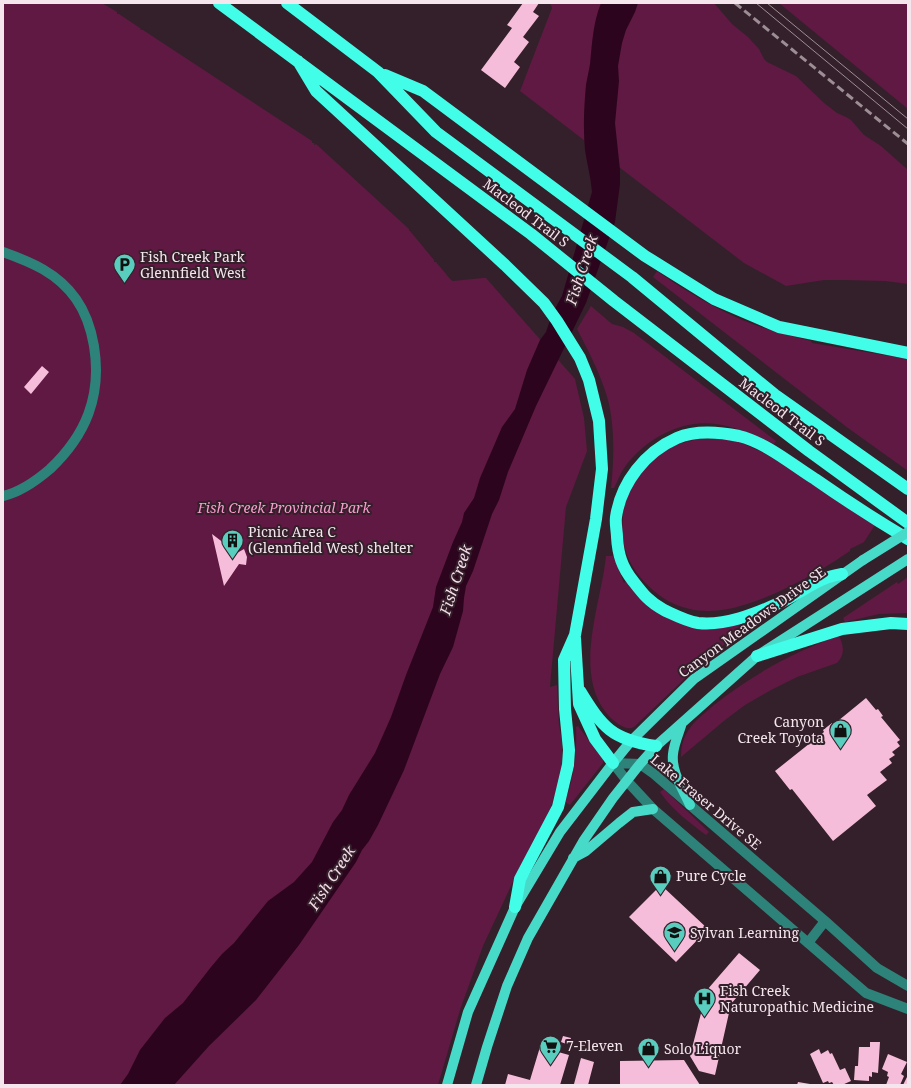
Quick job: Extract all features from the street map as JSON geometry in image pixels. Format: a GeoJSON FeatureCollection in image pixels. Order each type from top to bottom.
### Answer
{"type":"FeatureCollection","features":[{"type":"Feature","properties":{"kind":"highway","name":"Macleod Trail S"},"geometry":{"type":"LineString","coordinates":[[219,3],[531,234],[614,301],[809,451],[908,523]]}},
{"type":"Feature","properties":{"kind":"highway","name":"Macleod Trail S"},"geometry":{"type":"LineString","coordinates":[[287,3],[378,72],[436,132],[632,277],[775,395],[908,489]]}},
{"type":"Feature","properties":{"kind":"highway"},"geometry":{"type":"LineString","coordinates":[[298,61],[316,91],[505,265],[544,303],[580,358],[589,380],[599,421],[602,469],[596,518],[575,635],[579,704],[595,739],[613,763]]}},
{"type":"Feature","properties":{"kind":"highway"},"geometry":{"type":"LineString","coordinates":[[378,72],[422,92],[645,256],[714,300],[779,327],[908,353]]}},
{"type":"Feature","properties":{"kind":"highway"},"geometry":{"type":"LineString","coordinates":[[842,574],[826,578],[779,603],[749,615],[720,623],[700,623],[685,620],[654,604],[645,597],[628,575],[618,554],[616,519],[621,496],[632,475],[650,455],[663,446],[685,436],[700,433],[720,433],[741,437],[765,446],[908,539]]}},
{"type":"Feature","properties":{"kind":"highway"},"geometry":{"type":"LineString","coordinates":[[757,656],[842,629],[890,623],[908,624]]}},
{"type":"Feature","properties":{"kind":"highway"},"geometry":{"type":"LineString","coordinates":[[515,907],[520,879],[558,807],[568,765],[569,750],[565,709],[564,660],[575,635]]}},
{"type":"Feature","properties":{"kind":"highway"},"geometry":{"type":"LineString","coordinates":[[578,686],[602,724],[620,737],[640,744],[656,746]]}},
{"type":"Feature","properties":{"kind":"main road","name":"Canyon Meadows Drive SE"},"geometry":{"type":"LineString","coordinates":[[447,1085],[468,1012],[515,907],[560,832],[631,741],[694,679],[842,574],[908,532]]}},
{"type":"Feature","properties":{"kind":"main road"},"geometry":{"type":"LineString","coordinates":[[476,1085],[510,979],[528,938],[573,858],[612,798],[656,746],[757,656],[908,559]]}},
{"type":"Feature","properties":{"kind":"main road"},"geometry":{"type":"LineString","coordinates":[[681,725],[673,752],[673,764],[678,780],[690,805]]}},
{"type":"Feature","properties":{"kind":"main road"},"geometry":{"type":"LineString","coordinates":[[573,858],[586,851],[619,822],[634,812],[653,809]]}},
{"type":"Feature","properties":{"kind":"street"},"geometry":{"type":"LineString","coordinates":[[3,252],[25,260],[49,272],[65,286],[75,298],[84,311],[90,327],[96,360],[97,377],[88,416],[70,448],[62,458],[36,480],[21,489],[3,496]]}},
{"type":"Feature","properties":{"kind":"street"},"geometry":{"type":"LineString","coordinates":[[613,763],[627,781],[653,809],[866,993],[908,1009]]}},
{"type":"Feature","properties":{"kind":"street","name":"Lake Fraser Drive SE"},"geometry":{"type":"LineString","coordinates":[[613,763],[640,764],[660,779],[825,921],[877,968],[908,986]]}},
{"type":"Feature","properties":{"kind":"street"},"geometry":{"type":"LineString","coordinates":[[808,943],[825,921]]}},
{"type":"Feature","properties":{"kind":"green space","name":"Fish Creek Provincial Park"},"geometry":{"type":"Polygon","coordinates":[[[3,3],[102,3],[117,12],[117,14],[141,30],[312,141],[314,145],[316,144],[409,229],[409,231],[434,260],[434,262],[436,262],[451,280],[486,278],[575,379],[584,418],[587,451],[566,507],[550,687],[557,685],[559,725],[562,741],[562,767],[560,778],[550,810],[517,873],[483,946],[460,1010],[438,1085],[3,1085],[3,3]]]}},
{"type":"Feature","properties":{"kind":"green space"},"geometry":{"type":"Polygon","coordinates":[[[550,3],[714,3],[732,24],[748,37],[759,49],[767,62],[796,76],[824,103],[837,113],[851,120],[864,135],[881,146],[908,170],[908,284],[885,281],[824,280],[786,286],[744,263],[520,91],[552,8],[550,3]]]}},
{"type":"Feature","properties":{"kind":"green space"},"geometry":{"type":"Polygon","coordinates":[[[779,3],[908,3],[908,109],[779,3]]]}},
{"type":"Feature","properties":{"kind":"green space"},"geometry":{"type":"Polygon","coordinates":[[[657,271],[708,303],[736,317],[764,328],[811,341],[812,343],[908,359],[908,471],[848,428],[653,277],[657,271]]]}},
{"type":"Feature","properties":{"kind":"green space"},"geometry":{"type":"Polygon","coordinates":[[[591,306],[612,324],[623,327],[634,333],[776,441],[774,444],[731,427],[704,423],[691,424],[667,432],[645,446],[627,464],[614,488],[611,488],[613,444],[612,422],[608,400],[598,373],[577,329],[591,306]]]}},
{"type":"Feature","properties":{"kind":"green space"},"geometry":{"type":"Polygon","coordinates":[[[700,439],[724,439],[740,442],[764,453],[875,525],[864,542],[850,549],[850,551],[836,561],[801,581],[762,599],[724,610],[707,611],[688,609],[670,602],[649,587],[636,572],[627,555],[622,531],[625,506],[634,482],[649,462],[673,446],[700,439]]]}},
{"type":"Feature","properties":{"kind":"green space"},"geometry":{"type":"Polygon","coordinates":[[[606,556],[613,556],[624,583],[626,581],[683,621],[751,617],[754,621],[702,662],[634,727],[631,728],[622,726],[612,719],[599,702],[593,683],[590,663],[591,641],[606,556]]]}},
{"type":"Feature","properties":{"kind":"green space"},"geometry":{"type":"Polygon","coordinates":[[[908,577],[908,613],[879,614],[845,622],[843,618],[897,582],[898,584],[908,577]]]}},
{"type":"Feature","properties":{"kind":"green space"},"geometry":{"type":"Polygon","coordinates":[[[839,636],[843,650],[840,660],[837,663],[797,677],[745,705],[681,757],[683,743],[690,727],[696,720],[728,694],[758,674],[789,657],[839,636]]]}},
{"type":"Feature","properties":{"kind":"green space"},"geometry":{"type":"Polygon","coordinates":[[[578,726],[603,759],[603,763],[570,805],[565,802],[573,775],[576,727],[578,726]]]}},
{"type":"Feature","properties":{"kind":"green space"},"geometry":{"type":"Polygon","coordinates":[[[664,789],[709,832],[706,835],[670,804],[660,792],[664,789]]]}},
{"type":"Feature","properties":{"kind":"water","name":"Fish Creek"},"geometry":{"type":"Polygon","coordinates":[[[601,3],[638,3],[626,30],[618,66],[619,81],[615,123],[620,184],[615,222],[586,303],[536,406],[508,472],[473,571],[466,586],[463,611],[453,647],[440,674],[404,770],[378,825],[356,862],[299,945],[256,1000],[209,1046],[174,1085],[120,1085],[128,1074],[140,1050],[165,1018],[183,1003],[211,967],[234,943],[268,901],[294,882],[312,862],[333,822],[342,810],[349,795],[375,753],[391,717],[433,607],[436,587],[462,522],[464,513],[474,498],[480,478],[502,427],[515,409],[527,370],[540,340],[546,332],[552,314],[562,296],[592,192],[585,150],[584,109],[593,33],[601,3]]]}},
{"type":"Feature","properties":{"kind":"building"},"geometry":{"type":"Polygon","coordinates":[[[523,3],[539,3],[533,12],[539,16],[523,37],[529,42],[514,62],[520,67],[505,88],[481,70],[512,28],[507,25],[523,3]]]}},
{"type":"Feature","properties":{"kind":"building"},"geometry":{"type":"Polygon","coordinates":[[[42,366],[49,372],[31,394],[24,387],[42,366]]]}},
{"type":"Feature","properties":{"kind":"building","name":"Picnic Area C (Glennfield West) shelter"},"geometry":{"type":"Polygon","coordinates":[[[212,534],[237,553],[244,549],[247,557],[246,565],[239,564],[224,586],[212,534]]]}},
{"type":"Feature","properties":{"kind":"building"},"geometry":{"type":"Polygon","coordinates":[[[866,698],[876,710],[878,709],[883,716],[881,717],[900,740],[897,742],[900,746],[892,752],[895,755],[889,759],[892,763],[880,772],[887,780],[867,795],[876,806],[833,841],[792,789],[790,790],[775,771],[824,732],[823,730],[832,723],[833,725],[866,698]]]}},
{"type":"Feature","properties":{"kind":"building"},"geometry":{"type":"Polygon","coordinates":[[[661,885],[708,929],[676,962],[629,917],[661,885]]]}},
{"type":"Feature","properties":{"kind":"building"},"geometry":{"type":"Polygon","coordinates":[[[739,953],[760,970],[731,1004],[715,1075],[699,1071],[690,1056],[707,990],[739,953]]]}},
{"type":"Feature","properties":{"kind":"building"},"geometry":{"type":"Polygon","coordinates":[[[563,1036],[571,1038],[569,1045],[561,1042],[563,1036]]]}},
{"type":"Feature","properties":{"kind":"building"},"geometry":{"type":"Polygon","coordinates":[[[870,1042],[880,1042],[878,1073],[872,1072],[872,1077],[869,1076],[869,1081],[854,1080],[855,1066],[858,1066],[859,1047],[870,1047],[870,1042]]]}},
{"type":"Feature","properties":{"kind":"building"},"geometry":{"type":"Polygon","coordinates":[[[540,1047],[569,1055],[560,1085],[505,1085],[508,1074],[530,1080],[540,1047]]]}},
{"type":"Feature","properties":{"kind":"building"},"geometry":{"type":"Polygon","coordinates":[[[819,1049],[821,1054],[828,1050],[830,1054],[832,1053],[840,1070],[845,1068],[851,1081],[842,1085],[834,1085],[832,1082],[829,1083],[828,1081],[823,1083],[810,1054],[819,1049]]]}},
{"type":"Feature","properties":{"kind":"building"},"geometry":{"type":"Polygon","coordinates":[[[888,1054],[907,1062],[901,1074],[904,1076],[900,1085],[886,1085],[889,1077],[887,1076],[888,1072],[882,1069],[888,1054]]]}},
{"type":"Feature","properties":{"kind":"building"},"geometry":{"type":"Polygon","coordinates":[[[581,1058],[594,1062],[588,1085],[574,1084],[581,1058]]]}},
{"type":"Feature","properties":{"kind":"building"},"geometry":{"type":"Polygon","coordinates":[[[684,1060],[700,1085],[620,1085],[620,1061],[684,1060]]]}},
{"type":"Feature","properties":{"kind":"building"},"geometry":{"type":"Polygon","coordinates":[[[907,1077],[908,1085],[903,1085],[907,1077]]]}},
{"type":"Feature","properties":{"kind":"building"},"geometry":{"type":"Polygon","coordinates":[[[798,1082],[810,1084],[810,1085],[797,1085],[798,1082]]]}},
{"type":"Feature","properties":{"kind":"tram line"},"geometry":{"type":"LineString","coordinates":[[756,3],[908,129]]}},
{"type":"Feature","properties":{"kind":"tram line"},"geometry":{"type":"LineString","coordinates":[[767,3],[908,119]]}},
{"type":"Feature","properties":{"kind":"railway"},"geometry":{"type":"LineString","coordinates":[[735,3],[908,144]]}},
{"type":"Feature","properties":{"kind":"place","name":"Fish Creek Park Glennfield West"},"geometry":{"type":"Point","coordinates":[124,284]}},
{"type":"Feature","properties":{"kind":"place","name":"Picnic Area C (Glennfield West) shelter"},"geometry":{"type":"Point","coordinates":[232,560]}},
{"type":"Feature","properties":{"kind":"place","name":"Canyon Creek Toyota"},"geometry":{"type":"Point","coordinates":[840,750]}},
{"type":"Feature","properties":{"kind":"place","name":"Pure Cycle"},"geometry":{"type":"Point","coordinates":[660,896]}},
{"type":"Feature","properties":{"kind":"place","name":"Sylvan Learning"},"geometry":{"type":"Point","coordinates":[675,952]}},
{"type":"Feature","properties":{"kind":"place","name":"Fish Creek Naturopathic Medicine"},"geometry":{"type":"Point","coordinates":[705,1018]}},
{"type":"Feature","properties":{"kind":"place","name":"7-Eleven"},"geometry":{"type":"Point","coordinates":[550,1066]}},
{"type":"Feature","properties":{"kind":"place","name":"Solo Liquor"},"geometry":{"type":"Point","coordinates":[648,1068]}}]}
